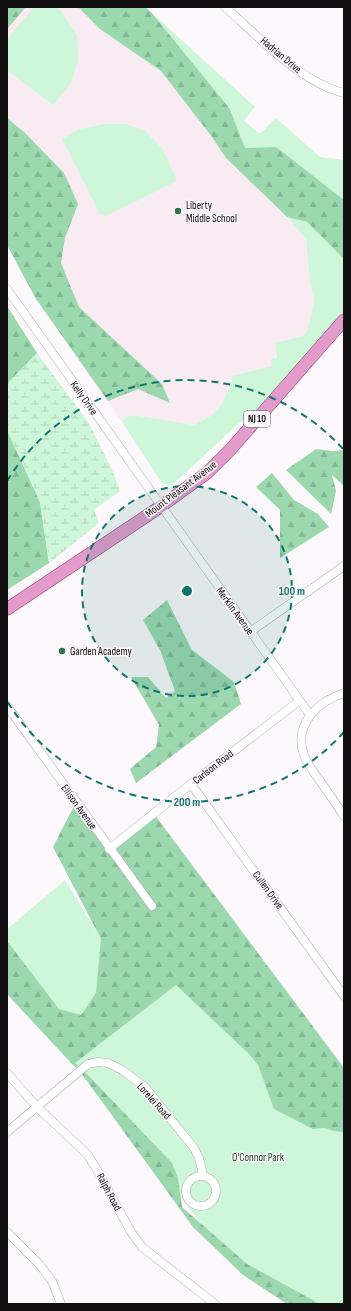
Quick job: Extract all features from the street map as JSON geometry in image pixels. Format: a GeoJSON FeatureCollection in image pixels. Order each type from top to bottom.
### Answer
{"type":"FeatureCollection","features":[{"type":"Feature","properties":{"kind":"main road","name":"Mount Pleasant Avenue"},"geometry":{"type":"LineString","coordinates":[[7,608],[207,473],[230,450],[344,321]]}},
{"type":"Feature","properties":{"kind":"street","name":"Hadrian Drive"},"geometry":{"type":"LineString","coordinates":[[226,7],[300,71],[323,85],[344,93]]}},
{"type":"Feature","properties":{"kind":"street","name":"Kelly Drive"},"geometry":{"type":"LineString","coordinates":[[7,289],[160,506]]}},
{"type":"Feature","properties":{"kind":"street","name":"Merklin Avenue"},"geometry":{"type":"LineString","coordinates":[[160,506],[310,715]]}},
{"type":"Feature","properties":{"kind":"street"},"geometry":{"type":"LineString","coordinates":[[250,632],[344,566]]}},
{"type":"Feature","properties":{"kind":"street"},"geometry":{"type":"LineString","coordinates":[[344,693],[327,700],[310,715],[304,726],[301,739],[303,752],[308,764],[344,816]]}},
{"type":"Feature","properties":{"kind":"street","name":"Carlson Road"},"geometry":{"type":"LineString","coordinates":[[110,849],[191,784],[299,701]]}},
{"type":"Feature","properties":{"kind":"street","name":"Ellison Avenue"},"geometry":{"type":"LineString","coordinates":[[7,706],[152,906]]}},
{"type":"Feature","properties":{"kind":"street","name":"Cullen Drive"},"geometry":{"type":"LineString","coordinates":[[191,784],[344,996]]}},
{"type":"Feature","properties":{"kind":"street","name":"Lorelei Road"},"geometry":{"type":"LineString","coordinates":[[7,1132],[88,1064],[98,1062],[108,1063],[122,1070],[145,1088],[194,1148],[199,1158],[203,1175]]}},
{"type":"Feature","properties":{"kind":"street","name":"Ralph Road"},"geometry":{"type":"LineString","coordinates":[[7,1073],[38,1107],[87,1154],[131,1232],[142,1247],[215,1304]]}},
{"type":"Feature","properties":{"kind":"street"},"geometry":{"type":"LineString","coordinates":[[7,1232],[39,1264],[52,1281],[61,1304]]}},
{"type":"Feature","properties":{"kind":"shaded area","name":"Liberty Middle School"},"geometry":{"type":"Polygon","coordinates":[[[26,7],[78,7],[100,29],[161,71],[212,137],[226,158],[287,217],[306,239],[310,283],[314,301],[309,330],[303,336],[275,343],[277,358],[272,366],[232,376],[231,384],[222,404],[212,415],[194,425],[140,416],[127,416],[122,422],[108,401],[138,388],[170,402],[162,384],[79,307],[61,263],[65,238],[78,204],[7,118],[7,29],[26,7]]]}},
{"type":"Feature","properties":{"kind":"green space"},"geometry":{"type":"Polygon","coordinates":[[[7,7],[26,7],[7,29],[7,7]]]}},
{"type":"Feature","properties":{"kind":"green space"},"geometry":{"type":"Polygon","coordinates":[[[34,7],[56,7],[62,12],[77,35],[78,60],[71,83],[53,105],[7,70],[7,39],[34,7]]]}},
{"type":"Feature","properties":{"kind":"green space"},"geometry":{"type":"Polygon","coordinates":[[[78,7],[145,7],[151,12],[230,109],[245,148],[276,147],[344,200],[344,259],[307,222],[287,217],[226,158],[212,137],[161,71],[100,29],[78,7]]]}},
{"type":"Feature","properties":{"kind":"green space"},"geometry":{"type":"Polygon","coordinates":[[[151,12],[255,107],[244,121],[260,134],[276,118],[320,157],[344,160],[344,200],[276,148],[245,148],[230,109],[151,12]]]}},
{"type":"Feature","properties":{"kind":"green space"},"geometry":{"type":"Polygon","coordinates":[[[7,118],[24,132],[64,173],[78,204],[65,238],[61,263],[79,307],[162,384],[170,403],[138,389],[108,401],[36,299],[7,245],[7,118]]]}},
{"type":"Feature","properties":{"kind":"green space"},"geometry":{"type":"Polygon","coordinates":[[[105,124],[125,124],[144,130],[163,149],[177,181],[106,216],[100,214],[62,139],[80,129],[105,124]]]}},
{"type":"Feature","properties":{"kind":"green space"},"geometry":{"type":"Polygon","coordinates":[[[287,217],[307,222],[344,259],[344,313],[257,409],[237,425],[171,486],[162,483],[122,422],[127,416],[140,416],[194,425],[212,415],[222,404],[231,384],[232,376],[272,366],[271,359],[277,358],[275,343],[303,336],[308,330],[314,301],[310,283],[306,239],[287,217]]]}},
{"type":"Feature","properties":{"kind":"green space"},"geometry":{"type":"Polygon","coordinates":[[[7,306],[37,353],[7,384],[7,306]]]}},
{"type":"Feature","properties":{"kind":"green space"},"geometry":{"type":"Polygon","coordinates":[[[37,353],[89,423],[114,474],[120,491],[94,510],[99,523],[49,563],[40,502],[7,430],[7,384],[37,353]]]}},
{"type":"Feature","properties":{"kind":"green space"},"geometry":{"type":"Polygon","coordinates":[[[7,430],[40,502],[49,563],[7,590],[7,430]]]}},
{"type":"Feature","properties":{"kind":"green space"},"geometry":{"type":"Polygon","coordinates":[[[316,449],[332,451],[344,450],[344,486],[332,475],[336,491],[331,514],[286,470],[316,449]]]}},
{"type":"Feature","properties":{"kind":"green space"},"geometry":{"type":"Polygon","coordinates":[[[272,473],[294,500],[318,514],[329,527],[280,558],[280,510],[256,487],[272,473]]]}},
{"type":"Feature","properties":{"kind":"green space"},"geometry":{"type":"Polygon","coordinates":[[[167,600],[192,650],[234,682],[241,704],[136,783],[130,769],[156,747],[159,725],[131,677],[148,677],[166,698],[175,691],[160,650],[143,620],[167,600]]]}},
{"type":"Feature","properties":{"kind":"green space"},"geometry":{"type":"Polygon","coordinates":[[[76,802],[110,849],[154,814],[344,1068],[344,1132],[325,1128],[313,1129],[274,1109],[258,1065],[249,1054],[176,985],[75,1063],[172,1163],[178,1178],[182,1207],[247,1264],[320,1304],[287,1304],[243,1275],[193,1227],[79,1070],[7,994],[7,941],[59,1009],[81,1015],[96,993],[101,939],[53,847],[76,802]]]}},
{"type":"Feature","properties":{"kind":"green space","name":"O'Connor Park"},"geometry":{"type":"Polygon","coordinates":[[[65,880],[101,939],[175,966],[344,1120],[344,1304],[289,1304],[243,1275],[71,1062],[7,939],[7,929],[65,880]]]}},
{"type":"Feature","properties":{"kind":"place","name":"Liberty Middle School"},"geometry":{"type":"Point","coordinates":[178,211]}},
{"type":"Feature","properties":{"kind":"place","name":"Garden Academy"},"geometry":{"type":"Point","coordinates":[62,651]}}]}
